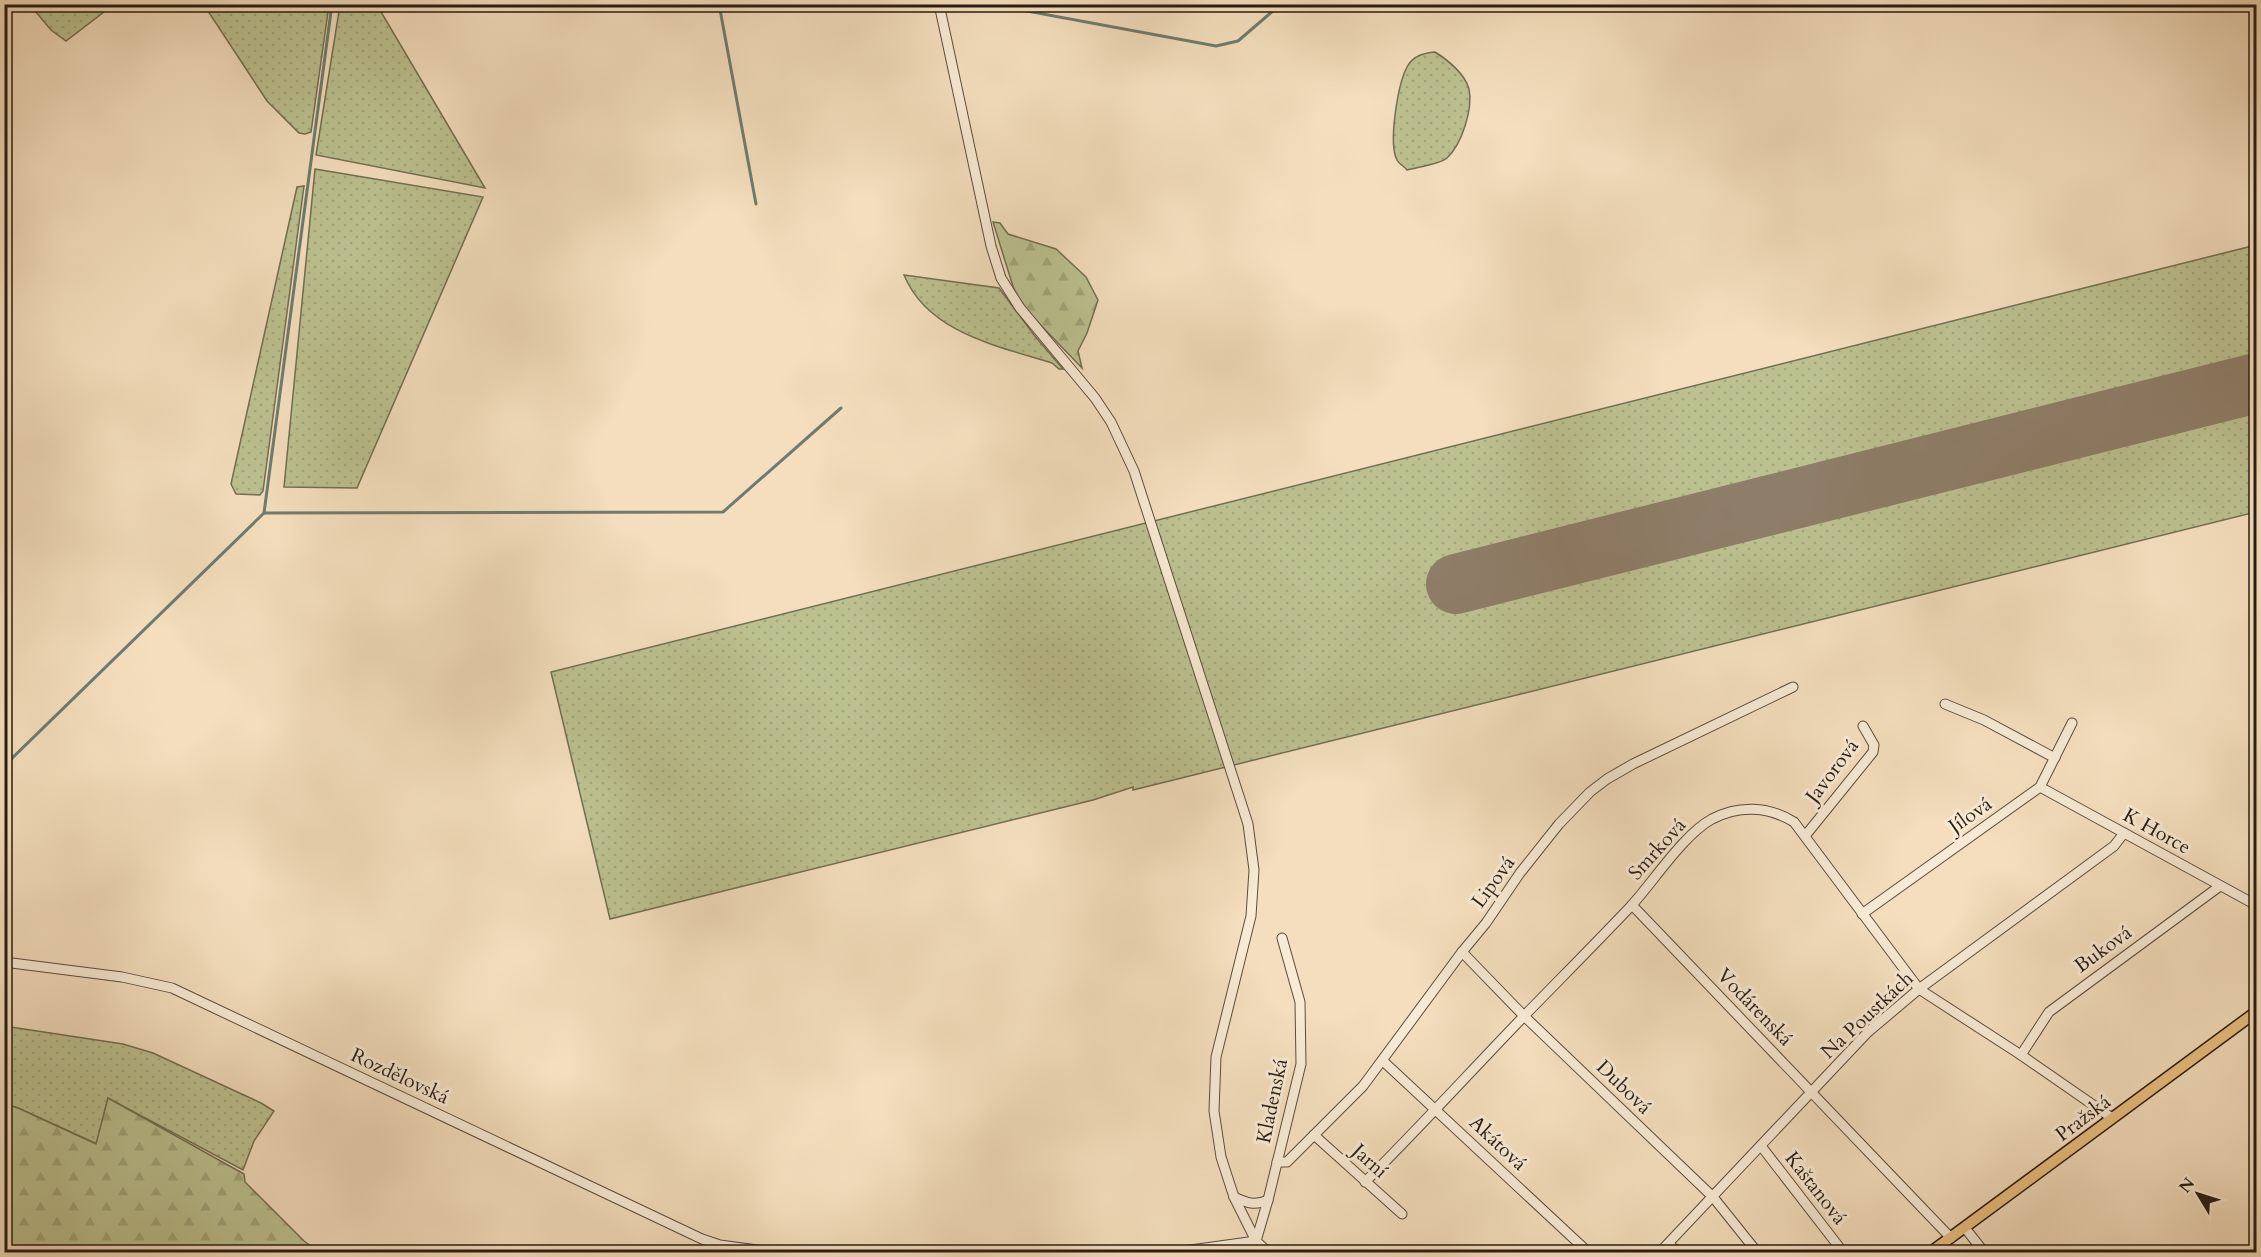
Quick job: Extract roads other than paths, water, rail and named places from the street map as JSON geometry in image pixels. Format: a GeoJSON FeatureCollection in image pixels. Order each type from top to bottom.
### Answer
{"type":"FeatureCollection","features":[{"type":"Feature","properties":{"kind":"main road","name":"Pražská"},"geometry":{"type":"LineString","coordinates":[[1931,1252],[2256,1012]]}},
{"type":"Feature","properties":{"kind":"street"},"geometry":{"type":"LineString","coordinates":[[939,4],[991,246],[1001,278],[1020,308],[1095,398],[1111,422],[1134,471],[1248,824],[1254,870],[1251,916],[1227,1009],[1216,1068],[1214,1111],[1221,1157],[1234,1197],[1256,1241],[1268,1252]]}},
{"type":"Feature","properties":{"kind":"street","name":"Lipová"},"geometry":{"type":"LineString","coordinates":[[1277,1161],[1287,1162],[1363,1086],[1553,832],[1590,792],[1633,764],[1793,687]]}},
{"type":"Feature","properties":{"kind":"street"},"geometry":{"type":"LineString","coordinates":[[1945,704],[1983,720],[2055,758]]}},
{"type":"Feature","properties":{"kind":"street","name":"Jílová"},"geometry":{"type":"LineString","coordinates":[[1862,914],[2040,787],[2072,723]]}},
{"type":"Feature","properties":{"kind":"street","name":"Javorová"},"geometry":{"type":"LineString","coordinates":[[1805,836],[1873,752],[1874,745],[1863,726]]}},
{"type":"Feature","properties":{"kind":"street","name":"K Horce"},"geometry":{"type":"LineString","coordinates":[[2040,787],[2256,905]]}},
{"type":"Feature","properties":{"kind":"street","name":"Smrková"},"geometry":{"type":"LineString","coordinates":[[1365,1182],[1437,1110],[1632,905],[1691,836],[1710,820],[1732,811],[1753,808],[1779,813],[1794,822],[1919,989],[2021,1055],[2112,1118]]}},
{"type":"Feature","properties":{"kind":"street","name":"Na Poustkách"},"geometry":{"type":"LineString","coordinates":[[1660,1252],[1868,1032],[1919,989],[2114,846],[2124,834]]}},
{"type":"Feature","properties":{"kind":"street","name":"Buková"},"geometry":{"type":"LineString","coordinates":[[2021,1055],[2049,1012],[2220,886]]}},
{"type":"Feature","properties":{"kind":"street","name":"Vodárenská"},"geometry":{"type":"LineString","coordinates":[[1632,905],[1951,1238]]}},
{"type":"Feature","properties":{"kind":"street","name":"Kladenská"},"geometry":{"type":"LineString","coordinates":[[1256,1241],[1301,1064],[1300,1002],[1282,938]]}},
{"type":"Feature","properties":{"kind":"street","name":"Dubová"},"geometry":{"type":"LineString","coordinates":[[1462,952],[1524,1016],[1713,1197],[1757,1252]]}},
{"type":"Feature","properties":{"kind":"street","name":"Rozdělovská"},"geometry":{"type":"LineString","coordinates":[[4,962],[122,977],[172,988],[702,1239],[720,1245],[772,1252]]}},
{"type":"Feature","properties":{"kind":"street","name":"Akátová"},"geometry":{"type":"LineString","coordinates":[[1383,1061],[1588,1252]]}},
{"type":"Feature","properties":{"kind":"street","name":"Jarní"},"geometry":{"type":"LineString","coordinates":[[1314,1136],[1401,1214]]}},
{"type":"Feature","properties":{"kind":"street","name":"Kaštanová"},"geometry":{"type":"LineString","coordinates":[[1761,1146],[1843,1252]]}},
{"type":"Feature","properties":{"kind":"street"},"geometry":{"type":"LineString","coordinates":[[1234,1197],[1251,1204],[1260,1204],[1268,1200]]}},
{"type":"Feature","properties":{"kind":"street"},"geometry":{"type":"LineString","coordinates":[[1965,1228],[1983,1252]]}},
{"type":"Feature","properties":{"kind":"street"},"geometry":{"type":"LineString","coordinates":[[1176,1252],[1234,1248],[1256,1241]]}},
{"type":"Feature","properties":{"kind":"street"},"geometry":{"type":"LineString","coordinates":[[1669,1243],[1676,1252]]}},
{"type":"Feature","properties":{"kind":"waterway"},"geometry":{"type":"LineString","coordinates":[[4,766],[264,513],[332,4]]}},
{"type":"Feature","properties":{"kind":"waterway"},"geometry":{"type":"LineString","coordinates":[[719,4],[756,204]]}},
{"type":"Feature","properties":{"kind":"waterway"},"geometry":{"type":"LineString","coordinates":[[989,4],[1216,46],[1238,41],[1281,4]]}},
{"type":"Feature","properties":{"kind":"waterway"},"geometry":{"type":"LineString","coordinates":[[264,513],[723,512],[841,408]]}}]}
